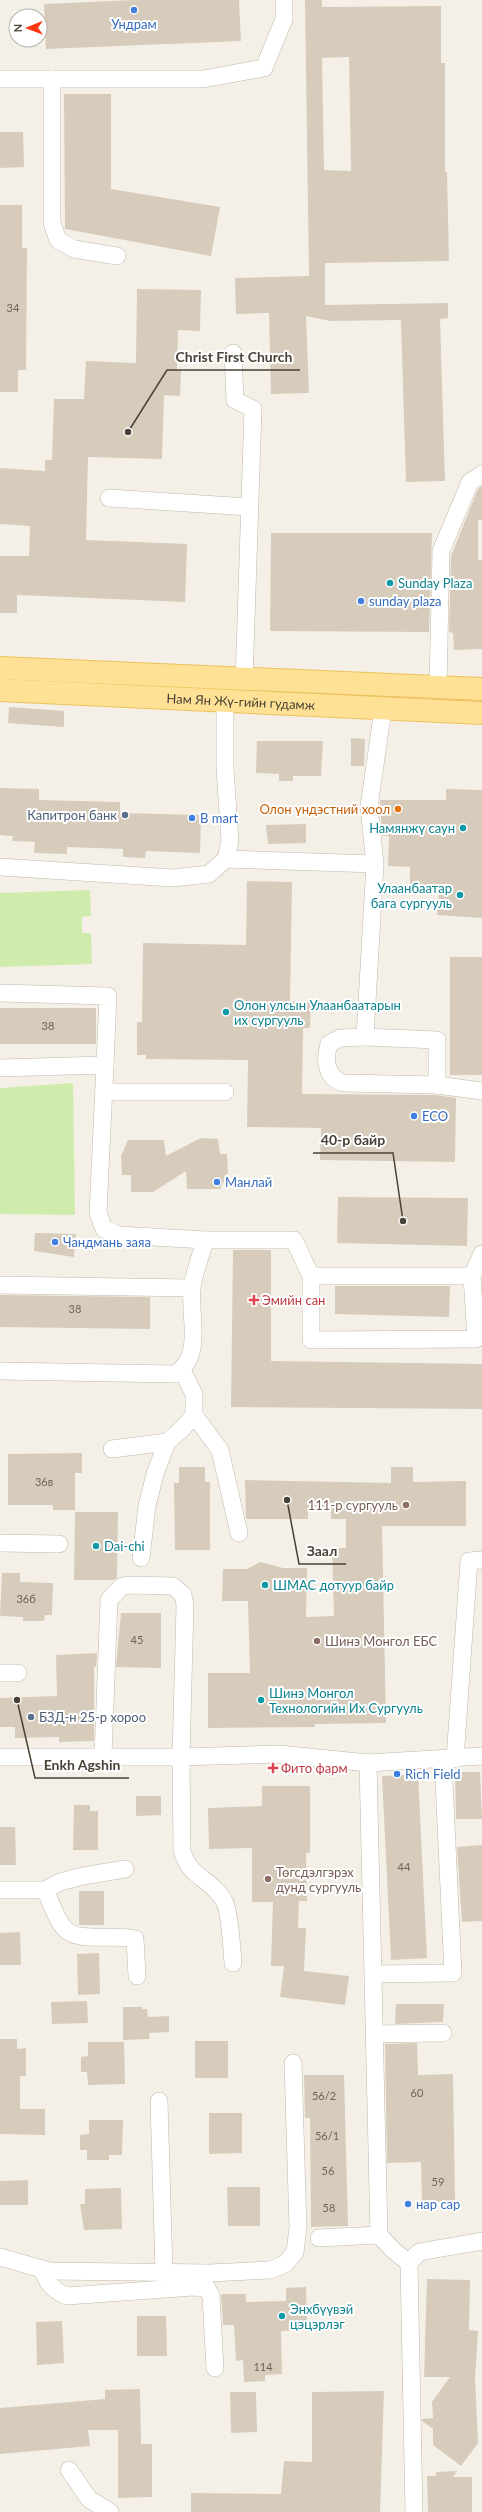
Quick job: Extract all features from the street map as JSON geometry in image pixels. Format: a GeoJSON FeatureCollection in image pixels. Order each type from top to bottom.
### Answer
{"type":"FeatureCollection","features":[{"type":"Feature","properties":{"kind":"main road","name":"Нам Ян Жү-гийн гудамж"},"geometry":{"type":"LineString","coordinates":[[0,668],[244,681],[482,689]]}},
{"type":"Feature","properties":{"kind":"main road","name":"Нам Ян Жү-гийн гудамж"},"geometry":{"type":"LineString","coordinates":[[0,690],[482,713]]}},
{"type":"Feature","properties":{"kind":"street"},"geometry":{"type":"LineString","coordinates":[[0,79],[203,79],[264,68],[284,20],[284,0]]}},
{"type":"Feature","properties":{"kind":"street"},"geometry":{"type":"LineString","coordinates":[[52,79],[52,223],[58,240],[74,249],[117,256]]}},
{"type":"Feature","properties":{"kind":"street"},"geometry":{"type":"LineString","coordinates":[[233,353],[235,400],[253,410],[248,507],[244,681]]}},
{"type":"Feature","properties":{"kind":"street"},"geometry":{"type":"LineString","coordinates":[[438,687],[441,551],[470,482],[482,474]]}},
{"type":"Feature","properties":{"kind":"street"},"geometry":{"type":"LineString","coordinates":[[108,498],[248,507]]}},
{"type":"Feature","properties":{"kind":"street"},"geometry":{"type":"LineString","coordinates":[[0,866],[173,878],[209,874],[226,859],[230,841],[225,769],[226,701]]}},
{"type":"Feature","properties":{"kind":"street"},"geometry":{"type":"LineString","coordinates":[[365,1037],[374,864],[369,807],[384,709]]}},
{"type":"Feature","properties":{"kind":"street"},"geometry":{"type":"LineString","coordinates":[[226,859],[374,864]]}},
{"type":"Feature","properties":{"kind":"street"},"geometry":{"type":"LineString","coordinates":[[0,993],[108,996],[98,1214],[104,1228],[119,1235],[205,1240],[294,1240],[311,1276],[311,1340],[476,1339],[472,1276],[482,1254]]}},
{"type":"Feature","properties":{"kind":"street"},"geometry":{"type":"LineString","coordinates":[[437,1085],[437,1040],[365,1037],[340,1038],[329,1044],[327,1050],[329,1074],[337,1081],[437,1085],[482,1092]]}},
{"type":"Feature","properties":{"kind":"street"},"geometry":{"type":"LineString","coordinates":[[0,1068],[105,1065]]}},
{"type":"Feature","properties":{"kind":"street"},"geometry":{"type":"LineString","coordinates":[[104,1092],[225,1092]]}},
{"type":"Feature","properties":{"kind":"street"},"geometry":{"type":"LineString","coordinates":[[0,1371],[175,1374],[182,1370],[188,1362],[193,1350],[192,1288],[205,1240]]}},
{"type":"Feature","properties":{"kind":"street"},"geometry":{"type":"LineString","coordinates":[[311,1276],[472,1276]]}},
{"type":"Feature","properties":{"kind":"street"},"geometry":{"type":"LineString","coordinates":[[0,1285],[192,1288]]}},
{"type":"Feature","properties":{"kind":"street"},"geometry":{"type":"LineString","coordinates":[[182,1370],[194,1394],[194,1415],[220,1450],[232,1495],[239,1533]]}},
{"type":"Feature","properties":{"kind":"street"},"geometry":{"type":"LineString","coordinates":[[141,1558],[147,1506],[155,1474],[167,1442],[182,1429],[194,1415]]}},
{"type":"Feature","properties":{"kind":"street"},"geometry":{"type":"LineString","coordinates":[[112,1449],[167,1442]]}},
{"type":"Feature","properties":{"kind":"street"},"geometry":{"type":"LineString","coordinates":[[0,1543],[59,1544]]}},
{"type":"Feature","properties":{"kind":"street"},"geometry":{"type":"LineString","coordinates":[[374,1974],[453,1973],[449,1759],[475,1560]]}},
{"type":"Feature","properties":{"kind":"street"},"geometry":{"type":"LineString","coordinates":[[103,1756],[109,1600],[121,1587],[128,1585],[173,1586],[183,1595],[185,1605],[181,1757],[182,1850],[185,1863],[211,1885],[225,1902],[233,1963]]}},
{"type":"Feature","properties":{"kind":"street"},"geometry":{"type":"LineString","coordinates":[[0,1672],[18,1673]]}},
{"type":"Feature","properties":{"kind":"street"},"geometry":{"type":"LineString","coordinates":[[0,1757],[181,1757],[279,1754],[368,1764],[482,1756]]}},
{"type":"Feature","properties":{"kind":"street"},"geometry":{"type":"LineString","coordinates":[[368,1764],[379,2235],[393,2250],[409,2263]]}},
{"type":"Feature","properties":{"kind":"street"},"geometry":{"type":"LineString","coordinates":[[0,1890],[45,1890],[60,1882],[83,1876],[125,1869]]}},
{"type":"Feature","properties":{"kind":"street"},"geometry":{"type":"LineString","coordinates":[[45,1890],[65,1930],[76,1936],[135,1939],[137,1976]]}},
{"type":"Feature","properties":{"kind":"street"},"geometry":{"type":"LineString","coordinates":[[374,2034],[443,2033]]}},
{"type":"Feature","properties":{"kind":"street"},"geometry":{"type":"LineString","coordinates":[[0,2258],[42,2269],[210,2273],[270,2270],[286,2264],[295,2252],[298,2228],[293,2063]]}},
{"type":"Feature","properties":{"kind":"street"},"geometry":{"type":"LineString","coordinates":[[159,2101],[164,2272]]}},
{"type":"Feature","properties":{"kind":"street"},"geometry":{"type":"LineString","coordinates":[[319,2238],[379,2235]]}},
{"type":"Feature","properties":{"kind":"street"},"geometry":{"type":"LineString","coordinates":[[414,2512],[409,2263],[419,2252],[482,2241]]}},
{"type":"Feature","properties":{"kind":"street"},"geometry":{"type":"LineString","coordinates":[[42,2269],[47,2281],[54,2291],[67,2296],[193,2287],[207,2288],[211,2296],[215,2368]]}},
{"type":"Feature","properties":{"kind":"street"},"geometry":{"type":"LineString","coordinates":[[69,2470],[89,2499],[110,2512]]}},
{"type":"Feature","properties":{"kind":"green space"},"geometry":{"type":"Polygon","coordinates":[[[90,890],[91,916],[82,917],[82,933],[91,933],[92,964],[0,967],[0,893],[90,890]]]}},
{"type":"Feature","properties":{"kind":"green space"},"geometry":{"type":"Polygon","coordinates":[[[73,1083],[75,1215],[0,1214],[0,1088],[73,1083]]]}},
{"type":"Feature","properties":{"kind":"building"},"geometry":{"type":"Polygon","coordinates":[[[134,0],[239,0],[241,41],[46,49],[48,48],[48,8],[44,8],[44,4],[134,0]]]}},
{"type":"Feature","properties":{"kind":"building"},"geometry":{"type":"Polygon","coordinates":[[[305,0],[322,0],[322,7],[441,6],[441,63],[445,63],[445,172],[447,172],[449,261],[325,263],[325,305],[448,303],[448,318],[440,319],[445,481],[406,482],[401,320],[330,321],[306,316],[309,393],[271,394],[269,313],[236,314],[235,278],[309,276],[305,0]],[[349,57],[322,58],[324,170],[351,171],[349,57]]]}},
{"type":"Feature","properties":{"kind":"building"},"geometry":{"type":"Polygon","coordinates":[[[64,94],[111,94],[111,189],[220,207],[211,256],[65,229],[64,94]]]}},
{"type":"Feature","properties":{"kind":"building"},"geometry":{"type":"Polygon","coordinates":[[[0,132],[23,132],[24,167],[0,168],[0,132]]]}},
{"type":"Feature","properties":{"kind":"building"},"geometry":{"type":"Polygon","coordinates":[[[0,205],[22,205],[22,248],[27,248],[26,370],[18,370],[18,392],[0,392],[0,205]]]}},
{"type":"Feature","properties":{"kind":"building"},"geometry":{"type":"Polygon","coordinates":[[[137,289],[201,290],[200,331],[178,330],[177,369],[181,370],[180,396],[164,395],[162,459],[88,457],[86,540],[187,544],[185,602],[17,595],[17,613],[0,613],[0,556],[29,556],[30,526],[0,524],[0,468],[45,471],[45,460],[52,460],[54,399],[84,399],[86,361],[136,363],[137,289]]]}},
{"type":"Feature","properties":{"kind":"building"},"geometry":{"type":"Polygon","coordinates":[[[482,486],[482,520],[478,520],[478,560],[482,560],[482,649],[454,650],[453,633],[449,632],[451,556],[478,489],[482,486]]]}},
{"type":"Feature","properties":{"kind":"building"},"geometry":{"type":"Polygon","coordinates":[[[271,533],[432,533],[429,632],[270,631],[271,533]]]}},
{"type":"Feature","properties":{"kind":"building"},"geometry":{"type":"Polygon","coordinates":[[[9,707],[64,711],[64,727],[8,723],[9,707]]]}},
{"type":"Feature","properties":{"kind":"building"},"geometry":{"type":"Polygon","coordinates":[[[351,738],[365,739],[364,766],[351,766],[351,738]]]}},
{"type":"Feature","properties":{"kind":"building"},"geometry":{"type":"Polygon","coordinates":[[[257,741],[323,741],[321,776],[293,776],[293,781],[279,781],[279,774],[256,773],[257,741]]]}},
{"type":"Feature","properties":{"kind":"building"},"geometry":{"type":"Polygon","coordinates":[[[0,788],[39,789],[39,800],[120,802],[120,813],[201,815],[200,853],[146,851],[145,858],[123,857],[123,849],[67,847],[67,854],[34,853],[35,842],[12,841],[13,836],[0,835],[0,788]]]}},
{"type":"Feature","properties":{"kind":"building"},"geometry":{"type":"Polygon","coordinates":[[[446,789],[482,790],[482,918],[437,915],[439,892],[410,892],[410,867],[388,866],[389,836],[382,836],[380,800],[446,800],[446,789]]]}},
{"type":"Feature","properties":{"kind":"building"},"geometry":{"type":"Polygon","coordinates":[[[306,824],[306,843],[268,844],[266,825],[306,824]]]}},
{"type":"Feature","properties":{"kind":"building","name":"Олон улсын Улаанбаатарын их сургууль"},"geometry":{"type":"Polygon","coordinates":[[[247,881],[292,882],[290,1001],[311,1002],[310,1028],[303,1028],[302,1094],[436,1095],[456,1098],[455,1162],[320,1160],[321,1128],[247,1127],[248,1060],[146,1059],[146,1055],[137,1055],[137,1022],[142,1022],[143,943],[246,945],[247,881]]]}},
{"type":"Feature","properties":{"kind":"building"},"geometry":{"type":"Polygon","coordinates":[[[450,957],[482,957],[482,1075],[450,1075],[450,957]]]}},
{"type":"Feature","properties":{"kind":"building"},"geometry":{"type":"Polygon","coordinates":[[[0,1008],[96,1008],[96,1044],[0,1044],[0,1008]]]}},
{"type":"Feature","properties":{"kind":"building"},"geometry":{"type":"Polygon","coordinates":[[[201,1138],[218,1139],[220,1154],[227,1154],[228,1172],[220,1189],[187,1189],[186,1171],[153,1192],[131,1192],[131,1175],[122,1175],[121,1156],[128,1140],[164,1140],[166,1156],[201,1138]]]}},
{"type":"Feature","properties":{"kind":"building"},"geometry":{"type":"Polygon","coordinates":[[[338,1197],[468,1198],[467,1246],[337,1243],[338,1197]]]}},
{"type":"Feature","properties":{"kind":"building","name":"Чандмань заяа"},"geometry":{"type":"Polygon","coordinates":[[[35,1233],[76,1234],[74,1257],[34,1251],[35,1233]]]}},
{"type":"Feature","properties":{"kind":"building"},"geometry":{"type":"Polygon","coordinates":[[[233,1250],[271,1250],[271,1361],[482,1364],[482,1409],[231,1407],[233,1250]]]}},
{"type":"Feature","properties":{"kind":"building"},"geometry":{"type":"Polygon","coordinates":[[[335,1286],[450,1286],[449,1317],[335,1314],[335,1286]]]}},
{"type":"Feature","properties":{"kind":"building"},"geometry":{"type":"Polygon","coordinates":[[[0,1295],[150,1297],[150,1329],[0,1327],[0,1295]]]}},
{"type":"Feature","properties":{"kind":"building"},"geometry":{"type":"Polygon","coordinates":[[[82,1453],[82,1473],[75,1473],[75,1510],[53,1510],[53,1505],[8,1505],[8,1454],[82,1453]]]}},
{"type":"Feature","properties":{"kind":"building"},"geometry":{"type":"Polygon","coordinates":[[[179,1467],[205,1467],[205,1482],[210,1482],[210,1550],[175,1550],[174,1483],[179,1483],[179,1467]]]}},
{"type":"Feature","properties":{"kind":"building"},"geometry":{"type":"Polygon","coordinates":[[[391,1467],[413,1467],[413,1482],[466,1481],[466,1526],[382,1526],[386,1723],[315,1724],[315,1727],[208,1728],[208,1673],[250,1673],[248,1601],[222,1601],[223,1569],[247,1569],[260,1562],[283,1568],[307,1568],[306,1617],[334,1616],[332,1548],[346,1548],[346,1519],[331,1519],[331,1508],[308,1508],[308,1519],[246,1519],[245,1480],[391,1483],[391,1467]]]}},
{"type":"Feature","properties":{"kind":"building","name":"Dai-chi"},"geometry":{"type":"Polygon","coordinates":[[[75,1512],[118,1512],[117,1578],[114,1580],[74,1580],[75,1512]]]}},
{"type":"Feature","properties":{"kind":"building"},"geometry":{"type":"Polygon","coordinates":[[[2,1573],[20,1573],[20,1582],[53,1583],[52,1615],[45,1615],[44,1621],[23,1621],[23,1617],[0,1616],[2,1573]]]}},
{"type":"Feature","properties":{"kind":"building"},"geometry":{"type":"Polygon","coordinates":[[[121,1613],[161,1613],[161,1668],[116,1667],[121,1613]]]}},
{"type":"Feature","properties":{"kind":"building"},"geometry":{"type":"Polygon","coordinates":[[[97,1653],[96,1667],[94,1667],[94,1741],[59,1742],[59,1737],[15,1738],[15,1727],[0,1727],[0,1698],[57,1696],[56,1655],[97,1653]]]}},
{"type":"Feature","properties":{"kind":"building"},"geometry":{"type":"Polygon","coordinates":[[[455,1772],[480,1772],[482,1819],[456,1819],[455,1772]]]}},
{"type":"Feature","properties":{"kind":"building"},"geometry":{"type":"Polygon","coordinates":[[[418,1774],[427,1958],[391,1960],[382,1776],[418,1774]]]}},
{"type":"Feature","properties":{"kind":"building"},"geometry":{"type":"Polygon","coordinates":[[[262,1786],[310,1786],[310,1853],[306,1853],[307,1901],[299,1901],[298,1928],[306,1928],[304,1971],[349,1976],[345,2005],[280,1997],[284,1966],[271,1966],[273,1902],[252,1902],[252,1848],[209,1849],[208,1808],[262,1806],[262,1786]]]}},
{"type":"Feature","properties":{"kind":"building"},"geometry":{"type":"Polygon","coordinates":[[[136,1796],[161,1796],[161,1815],[136,1816],[136,1796]]]}},
{"type":"Feature","properties":{"kind":"building"},"geometry":{"type":"Polygon","coordinates":[[[74,1805],[90,1805],[90,1811],[98,1811],[98,1850],[73,1850],[74,1805]]]}},
{"type":"Feature","properties":{"kind":"building"},"geometry":{"type":"Polygon","coordinates":[[[0,1827],[15,1827],[16,1865],[0,1865],[0,1827]]]}},
{"type":"Feature","properties":{"kind":"building"},"geometry":{"type":"Polygon","coordinates":[[[482,1845],[482,1921],[462,1922],[457,1847],[482,1845]]]}},
{"type":"Feature","properties":{"kind":"building"},"geometry":{"type":"Polygon","coordinates":[[[79,1891],[104,1891],[104,1925],[79,1925],[79,1891]]]}},
{"type":"Feature","properties":{"kind":"building"},"geometry":{"type":"Polygon","coordinates":[[[20,1932],[21,1965],[0,1965],[0,1933],[20,1932]]]}},
{"type":"Feature","properties":{"kind":"building"},"geometry":{"type":"Polygon","coordinates":[[[99,1953],[100,1994],[78,1995],[77,1954],[99,1953]]]}},
{"type":"Feature","properties":{"kind":"building"},"geometry":{"type":"Polygon","coordinates":[[[87,2001],[88,2023],[52,2024],[51,2002],[87,2001]]]}},
{"type":"Feature","properties":{"kind":"building"},"geometry":{"type":"Polygon","coordinates":[[[396,2004],[444,2004],[443,2022],[395,2024],[396,2004]]]}},
{"type":"Feature","properties":{"kind":"building"},"geometry":{"type":"Polygon","coordinates":[[[123,2007],[142,2007],[142,2009],[147,2009],[148,2017],[169,2016],[169,2032],[149,2033],[150,2039],[123,2040],[123,2007]]]}},
{"type":"Feature","properties":{"kind":"building"},"geometry":{"type":"Polygon","coordinates":[[[0,2039],[17,2039],[17,2049],[26,2048],[26,2076],[20,2076],[20,2109],[45,2109],[45,2135],[0,2134],[0,2039]]]}},
{"type":"Feature","properties":{"kind":"building"},"geometry":{"type":"Polygon","coordinates":[[[195,2041],[228,2041],[228,2078],[195,2078],[195,2041]]]}},
{"type":"Feature","properties":{"kind":"building"},"geometry":{"type":"Polygon","coordinates":[[[88,2042],[124,2042],[125,2084],[88,2085],[87,2072],[81,2072],[81,2057],[88,2056],[88,2042]]]}},
{"type":"Feature","properties":{"kind":"building"},"geometry":{"type":"Polygon","coordinates":[[[417,2043],[418,2075],[453,2074],[455,2201],[422,2202],[421,2162],[387,2163],[385,2044],[417,2043]]]}},
{"type":"Feature","properties":{"kind":"building"},"geometry":{"type":"Polygon","coordinates":[[[304,2075],[344,2075],[348,2226],[311,2227],[310,2118],[305,2118],[304,2075]]]}},
{"type":"Feature","properties":{"kind":"building"},"geometry":{"type":"Polygon","coordinates":[[[209,2113],[242,2113],[242,2153],[209,2154],[209,2113]]]}},
{"type":"Feature","properties":{"kind":"building"},"geometry":{"type":"Polygon","coordinates":[[[89,2120],[123,2120],[122,2155],[109,2155],[109,2160],[87,2160],[87,2150],[80,2150],[80,2135],[89,2134],[89,2120]]]}},
{"type":"Feature","properties":{"kind":"building"},"geometry":{"type":"Polygon","coordinates":[[[28,2180],[28,2205],[0,2205],[0,2181],[28,2180]]]}},
{"type":"Feature","properties":{"kind":"building"},"geometry":{"type":"Polygon","coordinates":[[[227,2187],[260,2187],[260,2226],[228,2226],[227,2187]]]}},
{"type":"Feature","properties":{"kind":"building"},"geometry":{"type":"Polygon","coordinates":[[[121,2188],[122,2229],[84,2230],[80,2204],[85,2204],[85,2189],[121,2188]]]}},
{"type":"Feature","properties":{"kind":"building"},"geometry":{"type":"Polygon","coordinates":[[[427,2279],[470,2280],[469,2330],[478,2331],[475,2378],[478,2443],[461,2466],[433,2445],[433,2429],[422,2421],[422,2419],[433,2418],[432,2402],[450,2377],[424,2377],[427,2279]]]}},
{"type":"Feature","properties":{"kind":"building"},"geometry":{"type":"Polygon","coordinates":[[[306,2287],[307,2330],[281,2331],[282,2374],[265,2375],[265,2381],[244,2382],[243,2360],[236,2361],[234,2325],[223,2325],[221,2294],[246,2294],[246,2302],[286,2301],[286,2288],[306,2287]]]}},
{"type":"Feature","properties":{"kind":"building"},"geometry":{"type":"Polygon","coordinates":[[[137,2316],[166,2316],[167,2356],[137,2356],[137,2316]]]}},
{"type":"Feature","properties":{"kind":"building"},"geometry":{"type":"Polygon","coordinates":[[[62,2321],[64,2363],[37,2365],[36,2322],[62,2321]]]}},
{"type":"Feature","properties":{"kind":"building"},"geometry":{"type":"Polygon","coordinates":[[[140,2389],[141,2444],[152,2444],[152,2497],[118,2498],[118,2430],[88,2430],[90,2446],[0,2454],[0,2408],[105,2399],[105,2390],[140,2389]]]}},
{"type":"Feature","properties":{"kind":"building"},"geometry":{"type":"Polygon","coordinates":[[[384,2391],[380,2512],[191,2512],[191,2493],[281,2494],[284,2461],[312,2462],[312,2392],[384,2391]]]}},
{"type":"Feature","properties":{"kind":"building"},"geometry":{"type":"Polygon","coordinates":[[[230,2392],[256,2392],[257,2432],[231,2433],[230,2392]]]}},
{"type":"Feature","properties":{"kind":"building"},"geometry":{"type":"Polygon","coordinates":[[[457,2471],[453,2477],[472,2477],[472,2512],[428,2512],[427,2476],[436,2476],[436,2472],[457,2471]]]}},
{"type":"Feature","properties":{"kind":"place","name":"Ундрам"},"geometry":{"type":"Point","coordinates":[134,10]}},
{"type":"Feature","properties":{"kind":"place","name":"Christ First Church"},"geometry":{"type":"Point","coordinates":[128,432]}},
{"type":"Feature","properties":{"kind":"place","name":"Sunday Plaza"},"geometry":{"type":"Point","coordinates":[390,583]}},
{"type":"Feature","properties":{"kind":"place","name":"sunday plaza"},"geometry":{"type":"Point","coordinates":[361,601]}},
{"type":"Feature","properties":{"kind":"place","name":"Олон үндэстний хоол"},"geometry":{"type":"Point","coordinates":[398,809]}},
{"type":"Feature","properties":{"kind":"place","name":"Капитрон банк"},"geometry":{"type":"Point","coordinates":[125,815]}},
{"type":"Feature","properties":{"kind":"place","name":"B mart"},"geometry":{"type":"Point","coordinates":[192,818]}},
{"type":"Feature","properties":{"kind":"place","name":"Намянжү саун"},"geometry":{"type":"Point","coordinates":[463,828]}},
{"type":"Feature","properties":{"kind":"place","name":"Улаанбаатар бага сургууль"},"geometry":{"type":"Point","coordinates":[460,895]}},
{"type":"Feature","properties":{"kind":"place","name":"Олон улсын Улаанбаатарын их сургууль"},"geometry":{"type":"Point","coordinates":[226,1012]}},
{"type":"Feature","properties":{"kind":"place","name":"ECO"},"geometry":{"type":"Point","coordinates":[414,1116]}},
{"type":"Feature","properties":{"kind":"place","name":"Манлай"},"geometry":{"type":"Point","coordinates":[217,1182]}},
{"type":"Feature","properties":{"kind":"place","name":"40-р байр"},"geometry":{"type":"Point","coordinates":[403,1221]}},
{"type":"Feature","properties":{"kind":"place","name":"Чандмань заяа"},"geometry":{"type":"Point","coordinates":[55,1242]}},
{"type":"Feature","properties":{"kind":"place","name":"Эмийн сан"},"geometry":{"type":"Point","coordinates":[254,1300]}},
{"type":"Feature","properties":{"kind":"place","name":"Заал"},"geometry":{"type":"Point","coordinates":[287,1500]}},
{"type":"Feature","properties":{"kind":"place","name":"111-р сургууль"},"geometry":{"type":"Point","coordinates":[406,1505]}},
{"type":"Feature","properties":{"kind":"place","name":"Dai-chi"},"geometry":{"type":"Point","coordinates":[96,1546]}},
{"type":"Feature","properties":{"kind":"place","name":"ШМАС дотуур байр"},"geometry":{"type":"Point","coordinates":[265,1585]}},
{"type":"Feature","properties":{"kind":"place","name":"Шинэ Монгол ЕБС"},"geometry":{"type":"Point","coordinates":[317,1641]}},
{"type":"Feature","properties":{"kind":"place","name":"Enkh Agshin"},"geometry":{"type":"Point","coordinates":[17,1700]}},
{"type":"Feature","properties":{"kind":"place","name":"Шинэ Монгол Технологийн Их Сургууль"},"geometry":{"type":"Point","coordinates":[261,1700]}},
{"type":"Feature","properties":{"kind":"place","name":"БЗД-н 25-р хороо"},"geometry":{"type":"Point","coordinates":[31,1717]}},
{"type":"Feature","properties":{"kind":"place","name":"Фито фарм"},"geometry":{"type":"Point","coordinates":[273,1768]}},
{"type":"Feature","properties":{"kind":"place","name":"Rich Field"},"geometry":{"type":"Point","coordinates":[397,1774]}},
{"type":"Feature","properties":{"kind":"place","name":"Төгсдэлгэрэх дунд сургууль"},"geometry":{"type":"Point","coordinates":[268,1879]}},
{"type":"Feature","properties":{"kind":"place","name":"нар сар"},"geometry":{"type":"Point","coordinates":[408,2204]}},
{"type":"Feature","properties":{"kind":"place","name":"Энхбүүвэй цэцэрлэг"},"geometry":{"type":"Point","coordinates":[282,2316]}}]}
